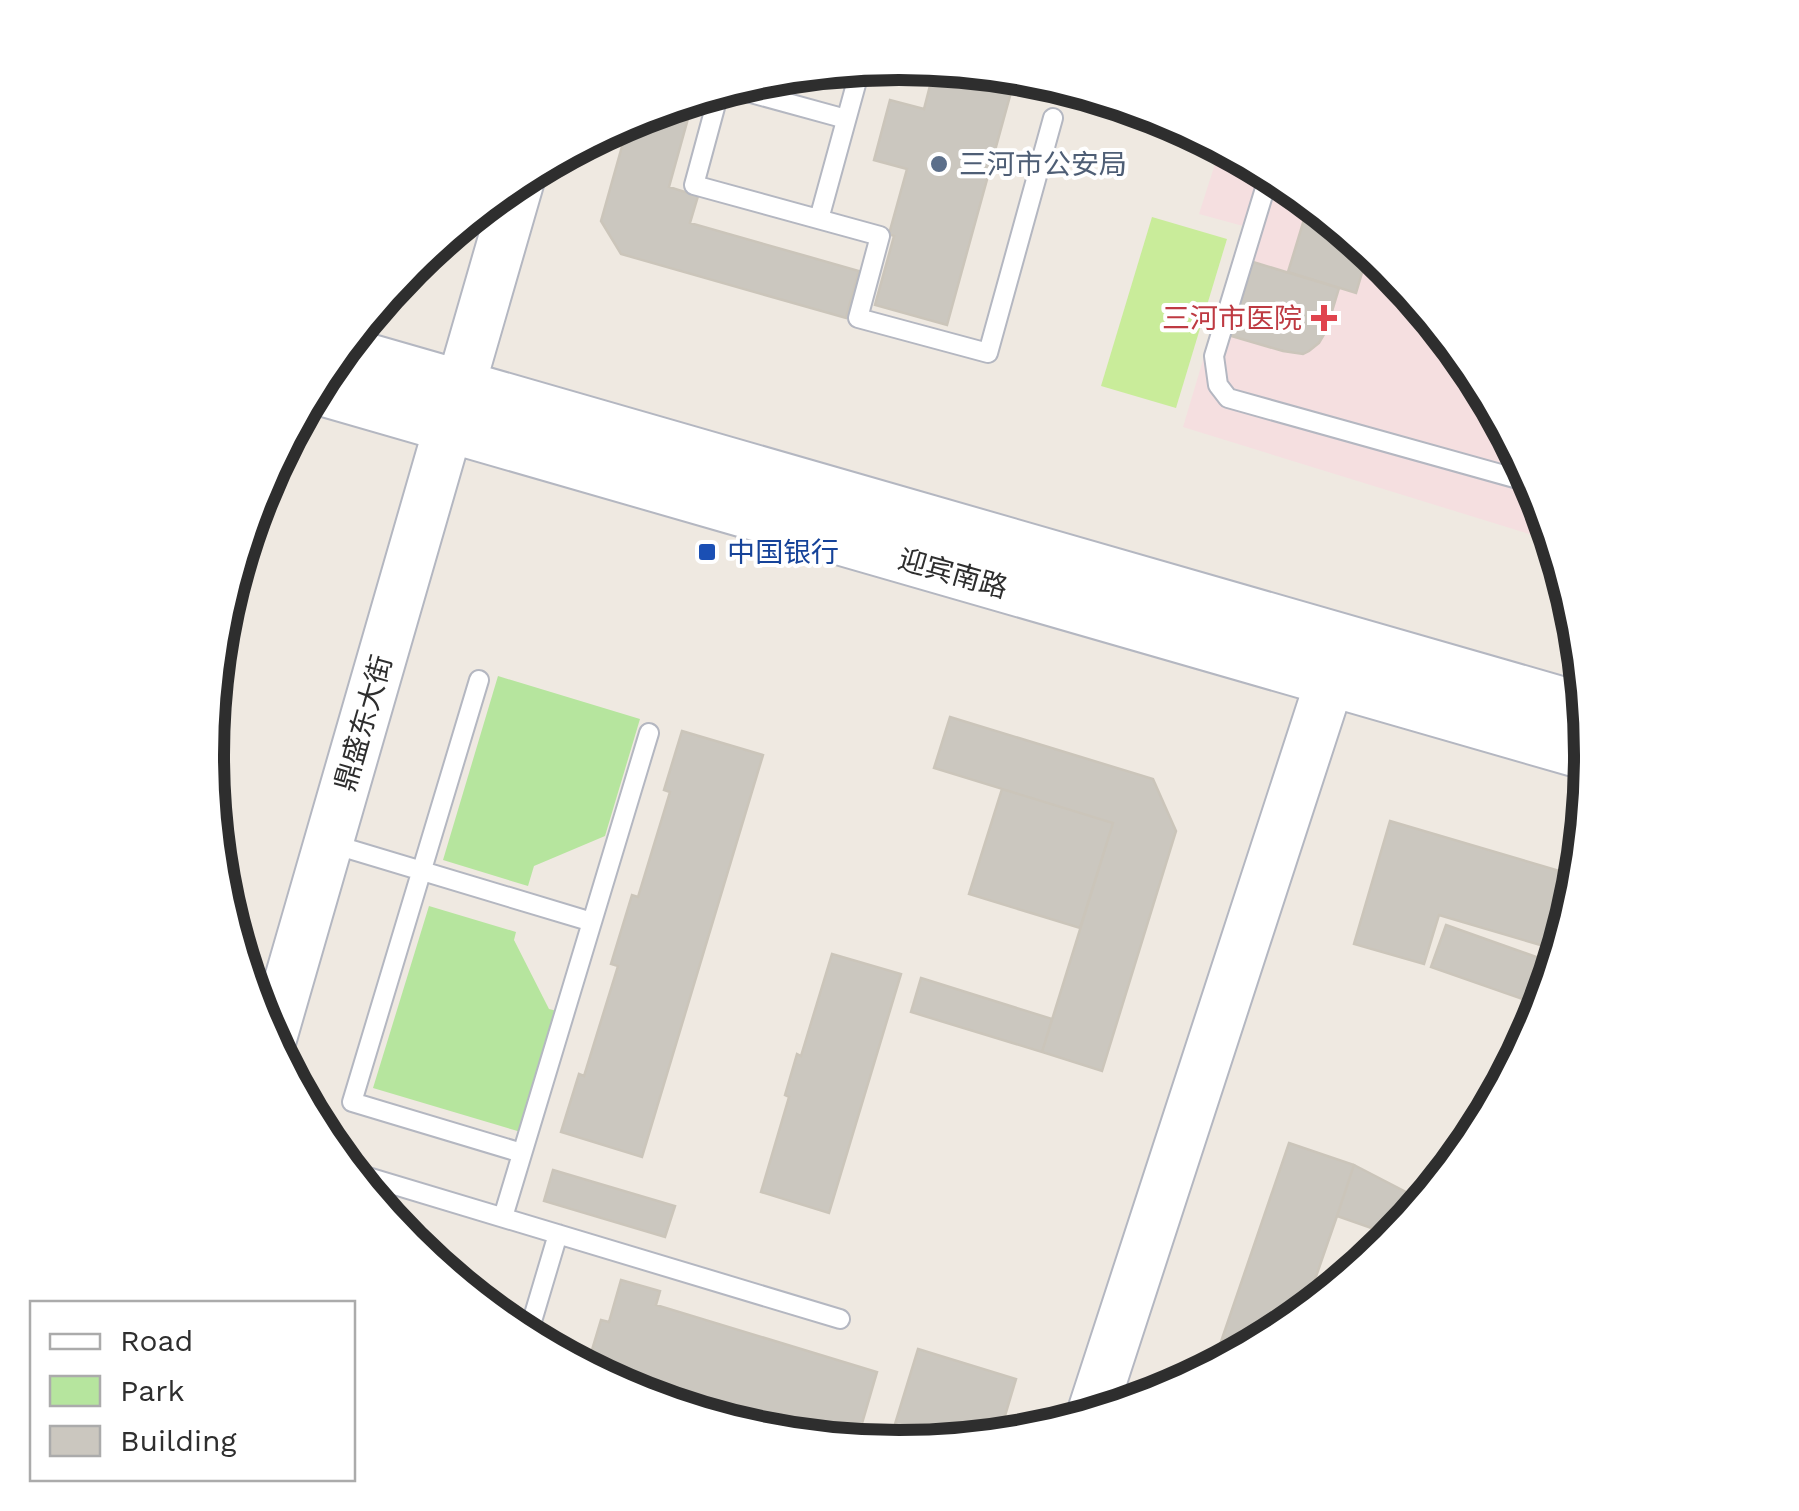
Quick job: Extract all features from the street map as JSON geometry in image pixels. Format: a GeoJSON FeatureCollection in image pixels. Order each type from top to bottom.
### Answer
{"type":"FeatureCollection","features":[{"type":"Feature","properties":{"kind":"main road","name":"鼎盛东大街"},"geometry":{"type":"LineString","coordinates":[[278,1019],[514,201]]}},
{"type":"Feature","properties":{"kind":"main road","name":"迎宾南路"},"geometry":{"type":"LineString","coordinates":[[355,357],[455,406],[1330,681],[1575,751]]}},
{"type":"Feature","properties":{"kind":"main road","name":"迎宾南路"},"geometry":{"type":"LineString","coordinates":[[331,391],[455,406],[1573,706]]}},
{"type":"Feature","properties":{"kind":"main road"},"geometry":{"type":"LineString","coordinates":[[1095,1402],[1330,681]]}},
{"type":"Feature","properties":{"kind":"lane"},"geometry":{"type":"LineString","coordinates":[[819,219],[857,81]]}},
{"type":"Feature","properties":{"kind":"lane"},"geometry":{"type":"LineString","coordinates":[[759,95],[846,119]]}},
{"type":"Feature","properties":{"kind":"lane"},"geometry":{"type":"LineString","coordinates":[[715,106],[694,184],[880,236],[858,318],[988,354],[1053,118]]}},
{"type":"Feature","properties":{"kind":"lane"},"geometry":{"type":"LineString","coordinates":[[1265,188],[1214,356],[1218,385],[1228,398],[1515,478]]}},
{"type":"Feature","properties":{"kind":"lane"},"geometry":{"type":"LineString","coordinates":[[479,680],[352,1102],[522,1153]]}},
{"type":"Feature","properties":{"kind":"lane"},"geometry":{"type":"LineString","coordinates":[[503,1218],[649,732]]}},
{"type":"Feature","properties":{"kind":"lane"},"geometry":{"type":"LineString","coordinates":[[328,843],[592,922]]}},
{"type":"Feature","properties":{"kind":"lane"},"geometry":{"type":"LineString","coordinates":[[374,1179],[840,1319]]}},
{"type":"Feature","properties":{"kind":"lane"},"geometry":{"type":"LineString","coordinates":[[532,1322],[558,1234]]}},
{"type":"Feature","properties":{"kind":"shaded area","name":"三河市医院"},"geometry":{"type":"Polygon","coordinates":[[[1216,159],[1311,220],[1377,278],[1435,344],[1485,418],[1524,497],[1539,537],[1183,427],[1243,226],[1199,214],[1216,159]]]}},
{"type":"Feature","properties":{"kind":"green space"},"geometry":{"type":"Polygon","coordinates":[[[1152,217],[1227,239],[1176,408],[1101,386],[1152,217]]]}},
{"type":"Feature","properties":{"kind":"green space"},"geometry":{"type":"Polygon","coordinates":[[[498,676],[640,719],[605,836],[534,866],[528,886],[443,860],[498,676]]]}},
{"type":"Feature","properties":{"kind":"green space"},"geometry":{"type":"Polygon","coordinates":[[[429,906],[516,932],[514,940],[549,1009],[557,1011],[521,1132],[373,1088],[429,906]]]}},
{"type":"Feature","properties":{"kind":"building"},"geometry":{"type":"Polygon","coordinates":[[[931,81],[1012,90],[947,325],[875,305],[907,169],[874,160],[890,100],[924,109],[931,81]]]}},
{"type":"Feature","properties":{"kind":"building"},"geometry":{"type":"Polygon","coordinates":[[[689,114],[669,187],[698,196],[690,223],[859,271],[846,318],[621,254],[601,221],[624,139],[689,114]]]}},
{"type":"Feature","properties":{"kind":"building"},"geometry":{"type":"Polygon","coordinates":[[[1305,216],[1364,266],[1356,293],[1288,272],[1305,216]]]}},
{"type":"Feature","properties":{"kind":"building"},"geometry":{"type":"Polygon","coordinates":[[[1253,262],[1339,288],[1326,331],[1309,351],[1283,351],[1231,336],[1253,262]]]}},
{"type":"Feature","properties":{"kind":"building"},"geometry":{"type":"Polygon","coordinates":[[[950,717],[1153,779],[1176,831],[1102,1071],[1042,1052],[1113,823],[934,768],[950,717]]]}},
{"type":"Feature","properties":{"kind":"building"},"geometry":{"type":"Polygon","coordinates":[[[682,731],[763,755],[642,1157],[561,1132],[579,1074],[584,1076],[618,966],[611,964],[632,895],[638,897],[670,792],[664,790],[682,731]]]}},
{"type":"Feature","properties":{"kind":"building"},"geometry":{"type":"Polygon","coordinates":[[[1002,789],[1113,823],[1080,928],[969,894],[1002,789]]]}},
{"type":"Feature","properties":{"kind":"building"},"geometry":{"type":"Polygon","coordinates":[[[1390,821],[1564,872],[1547,947],[1439,915],[1424,964],[1354,944],[1390,821]]]}},
{"type":"Feature","properties":{"kind":"building"},"geometry":{"type":"Polygon","coordinates":[[[1446,925],[1542,959],[1528,1001],[1431,967],[1446,925]]]}},
{"type":"Feature","properties":{"kind":"building"},"geometry":{"type":"Polygon","coordinates":[[[832,954],[901,974],[829,1213],[761,1192],[789,1097],[785,1095],[797,1054],[801,1056],[832,954]]]}},
{"type":"Feature","properties":{"kind":"building"},"geometry":{"type":"Polygon","coordinates":[[[921,978],[1052,1019],[1042,1052],[911,1012],[921,978]]]}},
{"type":"Feature","properties":{"kind":"building"},"geometry":{"type":"Polygon","coordinates":[[[1289,1143],[1354,1165],[1311,1291],[1218,1351],[1289,1143]]]}},
{"type":"Feature","properties":{"kind":"building"},"geometry":{"type":"Polygon","coordinates":[[[1354,1165],[1412,1195],[1379,1231],[1337,1216],[1354,1165]]]}},
{"type":"Feature","properties":{"kind":"building"},"geometry":{"type":"Polygon","coordinates":[[[553,1170],[675,1206],[665,1237],[544,1201],[553,1170]]]}},
{"type":"Feature","properties":{"kind":"building"},"geometry":{"type":"Polygon","coordinates":[[[621,1280],[660,1291],[656,1305],[877,1372],[860,1430],[768,1418],[641,1380],[590,1356],[601,1320],[609,1322],[621,1280]]]}},
{"type":"Feature","properties":{"kind":"building"},"geometry":{"type":"Polygon","coordinates":[[[918,1349],[1016,1379],[1003,1423],[893,1431],[918,1349]]]}},
{"type":"Feature","properties":{"kind":"place","name":"三河市公安局"},"geometry":{"type":"Point","coordinates":[939,164]}},
{"type":"Feature","properties":{"kind":"place","name":"三河市医院"},"geometry":{"type":"Point","coordinates":[1324,318]}},
{"type":"Feature","properties":{"kind":"place","name":"中国银行"},"geometry":{"type":"Point","coordinates":[707,552]}}]}
